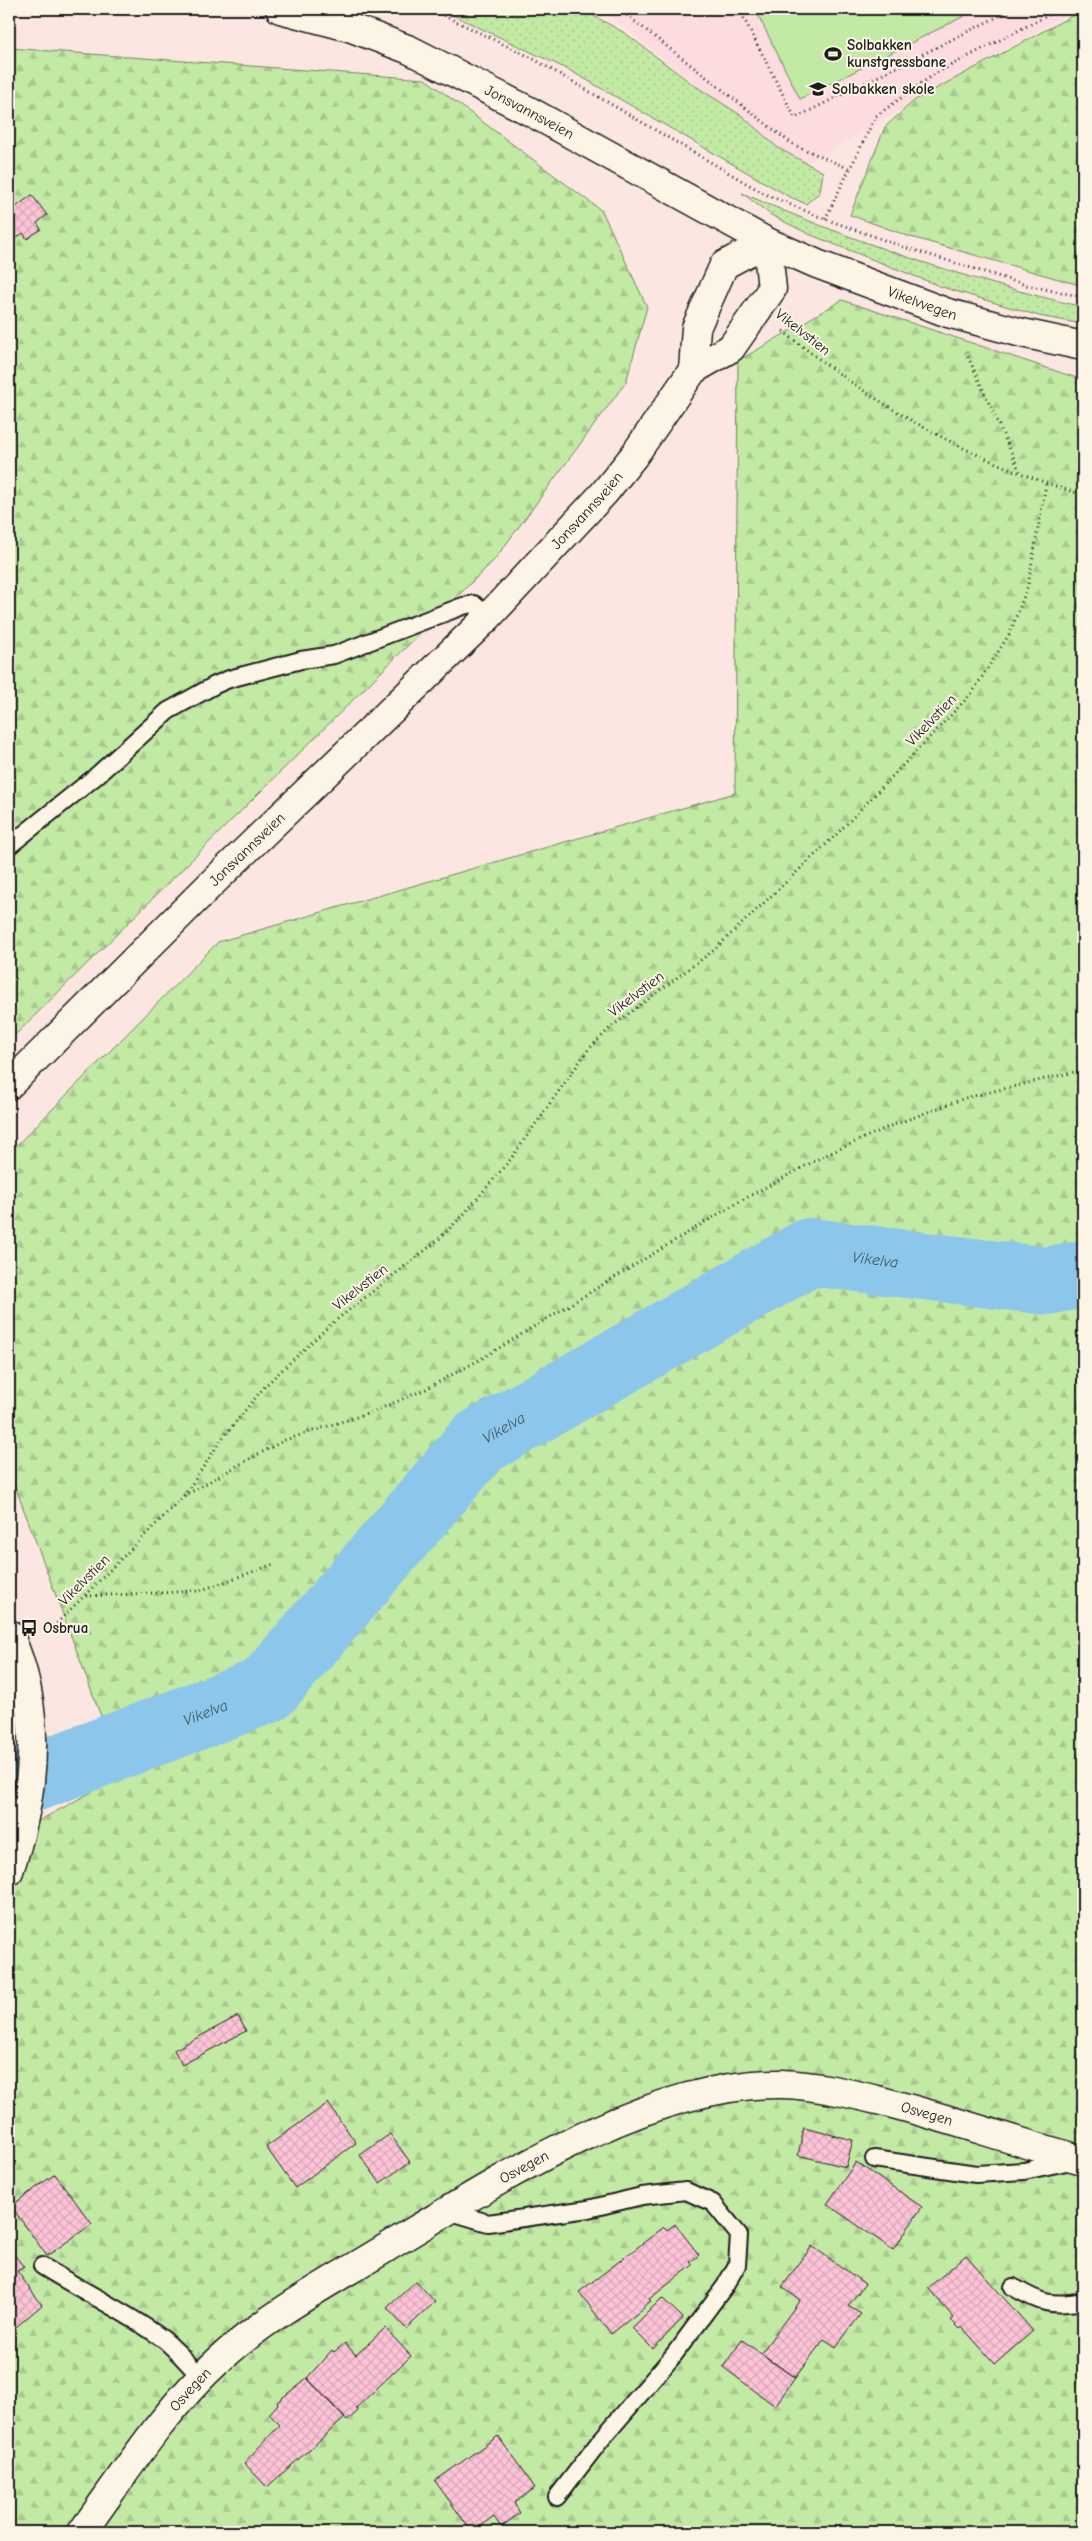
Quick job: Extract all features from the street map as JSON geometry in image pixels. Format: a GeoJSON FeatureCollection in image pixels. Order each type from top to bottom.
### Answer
{"type":"FeatureCollection","features":[{"type":"Feature","properties":{"kind":"main road","name":"Jonsvannsveien"},"geometry":{"type":"LineString","coordinates":[[9,1085],[212,882],[488,617],[604,493],[693,370],[731,348],[772,289],[767,242],[539,116],[410,50],[350,27],[280,9]]}},
{"type":"Feature","properties":{"kind":"main road","name":"Vikelvvegen"},"geometry":{"type":"LineString","coordinates":[[767,242],[817,264],[948,313],[1022,333],[1083,346]]}},
{"type":"Feature","properties":{"kind":"main road"},"geometry":{"type":"LineString","coordinates":[[693,370],[696,328],[724,265],[767,242]]}},
{"type":"Feature","properties":{"kind":"main road"},"geometry":{"type":"LineString","coordinates":[[9,1634],[14,1662],[29,1690],[33,1721],[30,1782],[9,1869]]}},
{"type":"Feature","properties":{"kind":"main road","name":"Osvegen"},"geometry":{"type":"LineString","coordinates":[[82,2532],[183,2395],[221,2358],[302,2297],[491,2184],[588,2135],[672,2102],[728,2089],[782,2084],[841,2092],[917,2110],[1082,2160]]}},
{"type":"Feature","properties":{"kind":"lane"},"geometry":{"type":"LineString","coordinates":[[9,846],[95,777],[168,712],[215,685],[229,679],[292,663],[334,655],[463,606],[474,604],[488,617]]}},
{"type":"Feature","properties":{"kind":"lane"},"geometry":{"type":"LineString","coordinates":[[874,2158],[976,2174],[1024,2171],[1082,2160]]}},
{"type":"Feature","properties":{"kind":"lane"},"geometry":{"type":"LineString","coordinates":[[448,2211],[488,2223],[588,2209],[642,2196],[686,2191],[713,2204],[739,2235],[737,2265],[725,2286],[673,2356],[600,2441],[557,2498]]}},
{"type":"Feature","properties":{"kind":"lane"},"geometry":{"type":"LineString","coordinates":[[42,2266],[75,2287],[112,2305],[165,2340],[201,2377]]}},
{"type":"Feature","properties":{"kind":"lane"},"geometry":{"type":"LineString","coordinates":[[1013,2287],[1040,2302],[1070,2304],[1083,2301]]}},
{"type":"Feature","properties":{"kind":"path"},"geometry":{"type":"LineString","coordinates":[[430,9],[530,57],[765,194],[826,219],[904,247],[1026,285],[1083,298]]}},
{"type":"Feature","properties":{"kind":"path"},"geometry":{"type":"LineString","coordinates":[[619,9],[792,144],[850,169]]}},
{"type":"Feature","properties":{"kind":"path"},"geometry":{"type":"LineString","coordinates":[[740,9],[795,118],[1013,9]]}},
{"type":"Feature","properties":{"kind":"path"},"geometry":{"type":"LineString","coordinates":[[826,219],[876,116],[936,73],[1060,9]]}},
{"type":"Feature","properties":{"kind":"path","name":"Vikelvstien"},"geometry":{"type":"LineString","coordinates":[[757,310],[866,394],[938,437],[1046,484],[1083,495]]}},
{"type":"Feature","properties":{"kind":"path"},"geometry":{"type":"LineString","coordinates":[[948,313],[1020,472]]}},
{"type":"Feature","properties":{"kind":"path","name":"Vikelvstien"},"geometry":{"type":"LineString","coordinates":[[14,1662],[85,1596],[184,1496],[221,1440],[265,1386],[330,1326],[437,1241],[465,1213],[510,1160],[588,1050],[612,1026],[721,943],[838,833],[972,693],[1010,633],[1028,585],[1046,484]]}},
{"type":"Feature","properties":{"kind":"path","name":"Vikelvstien"},"geometry":{"type":"LineString","coordinates":[[184,1496],[285,1440],[375,1411],[426,1389],[481,1359],[732,1205],[888,1126],[965,1098],[1083,1070]]}},
{"type":"Feature","properties":{"kind":"path"},"geometry":{"type":"LineString","coordinates":[[85,1596],[199,1591],[274,1564]]}},
{"type":"Feature","properties":{"kind":"shaded area","name":"Solbakken skole"},"geometry":{"type":"Polygon","coordinates":[[[602,9],[1076,9],[797,169],[602,9]]]}},
{"type":"Feature","properties":{"kind":"green space"},"geometry":{"type":"Polygon","coordinates":[[[440,9],[581,9],[625,33],[692,84],[742,116],[778,148],[823,172],[820,192],[806,204],[788,196],[571,71],[440,9]]]}},
{"type":"Feature","properties":{"kind":"green space","name":"Solbakken kunstgressbane"},"geometry":{"type":"Polygon","coordinates":[[[755,9],[978,9],[800,99],[755,9]]]}},
{"type":"Feature","properties":{"kind":"green space"},"geometry":{"type":"Polygon","coordinates":[[[1083,10],[1083,286],[911,237],[850,215],[885,127],[915,100],[1083,10]]]}},
{"type":"Feature","properties":{"kind":"green space"},"geometry":{"type":"Polygon","coordinates":[[[9,48],[425,79],[602,211],[647,307],[626,382],[495,559],[9,1041],[9,48]]]}},
{"type":"Feature","properties":{"kind":"green space"},"geometry":{"type":"Polygon","coordinates":[[[742,193],[783,211],[910,258],[996,285],[1083,307],[1083,324],[1039,316],[942,287],[811,235],[771,215],[742,193]]]}},
{"type":"Feature","properties":{"kind":"green space"},"geometry":{"type":"Polygon","coordinates":[[[842,300],[1083,380],[1083,2532],[9,2532],[9,1837],[123,1775],[9,1470],[9,1153],[218,942],[735,793],[738,361],[842,300]]]}},
{"type":"Feature","properties":{"kind":"building"},"geometry":{"type":"Polygon","coordinates":[[[32,195],[47,215],[37,223],[41,229],[27,239],[23,233],[13,241],[9,236],[9,212],[32,195]]]}},
{"type":"Feature","properties":{"kind":"building"},"geometry":{"type":"Polygon","coordinates":[[[238,2016],[246,2031],[182,2065],[174,2050],[238,2016]]]}},
{"type":"Feature","properties":{"kind":"building"},"geometry":{"type":"Polygon","coordinates":[[[328,2103],[356,2143],[295,2188],[266,2147],[328,2103]]]}},
{"type":"Feature","properties":{"kind":"building"},"geometry":{"type":"Polygon","coordinates":[[[804,2128],[853,2140],[846,2167],[798,2155],[804,2128]]]}},
{"type":"Feature","properties":{"kind":"building"},"geometry":{"type":"Polygon","coordinates":[[[390,2134],[410,2162],[380,2183],[360,2155],[390,2134]]]}},
{"type":"Feature","properties":{"kind":"building"},"geometry":{"type":"Polygon","coordinates":[[[856,2162],[922,2207],[893,2250],[827,2204],[856,2162]]]}},
{"type":"Feature","properties":{"kind":"building"},"geometry":{"type":"Polygon","coordinates":[[[55,2174],[92,2224],[47,2256],[11,2206],[55,2174]]]}},
{"type":"Feature","properties":{"kind":"building"},"geometry":{"type":"Polygon","coordinates":[[[675,2224],[699,2255],[690,2262],[693,2265],[649,2299],[651,2301],[644,2308],[611,2334],[579,2292],[664,2227],[667,2230],[675,2224]]]}},
{"type":"Feature","properties":{"kind":"building"},"geometry":{"type":"Polygon","coordinates":[[[812,2246],[865,2284],[848,2306],[861,2314],[836,2347],[824,2339],[795,2378],[761,2353],[800,2300],[782,2287],[812,2246]]]}},
{"type":"Feature","properties":{"kind":"building"},"geometry":{"type":"Polygon","coordinates":[[[12,2252],[24,2267],[17,2271],[42,2305],[9,2333],[9,2254],[12,2252]]]}},
{"type":"Feature","properties":{"kind":"building"},"geometry":{"type":"Polygon","coordinates":[[[966,2255],[1033,2331],[995,2364],[962,2327],[960,2329],[951,2320],[954,2318],[928,2288],[966,2255]]]}},
{"type":"Feature","properties":{"kind":"building"},"geometry":{"type":"Polygon","coordinates":[[[416,2281],[435,2302],[406,2329],[387,2308],[416,2281]]]}},
{"type":"Feature","properties":{"kind":"building"},"geometry":{"type":"Polygon","coordinates":[[[662,2298],[683,2318],[653,2349],[632,2328],[662,2298]]]}},
{"type":"Feature","properties":{"kind":"building"},"geometry":{"type":"Polygon","coordinates":[[[385,2328],[411,2356],[356,2408],[358,2411],[347,2421],[307,2378],[332,2350],[334,2352],[345,2343],[356,2355],[385,2328]]]}},
{"type":"Feature","properties":{"kind":"building"},"geometry":{"type":"Polygon","coordinates":[[[742,2340],[795,2378],[775,2406],[723,2367],[742,2340]]]}},
{"type":"Feature","properties":{"kind":"building"},"geometry":{"type":"Polygon","coordinates":[[[307,2378],[345,2418],[267,2487],[244,2463],[280,2425],[269,2414],[278,2404],[277,2402],[307,2378]]]}},
{"type":"Feature","properties":{"kind":"building"},"geometry":{"type":"Polygon","coordinates":[[[498,2436],[535,2488],[514,2503],[520,2513],[501,2527],[494,2517],[472,2532],[435,2481],[498,2436]]]}},
{"type":"Feature","properties":{"kind":"building"},"geometry":{"type":"Polygon","coordinates":[[[172,2527],[180,2532],[168,2532],[172,2527]]]}},
{"type":"Feature","properties":{"kind":"waterway","name":"Vikelva"},"geometry":{"type":"LineString","coordinates":[[9,1787],[266,1690],[478,1443],[810,1252],[1047,1281],[1083,1274]]}},
{"type":"Feature","properties":{"kind":"place","name":"Solbakken kunstgressbane"},"geometry":{"type":"Point","coordinates":[833,54]}},
{"type":"Feature","properties":{"kind":"place","name":"Solbakken skole"},"geometry":{"type":"Point","coordinates":[818,89]}},
{"type":"Feature","properties":{"kind":"place","name":"Osbrua"},"geometry":{"type":"Point","coordinates":[29,1628]}}]}
